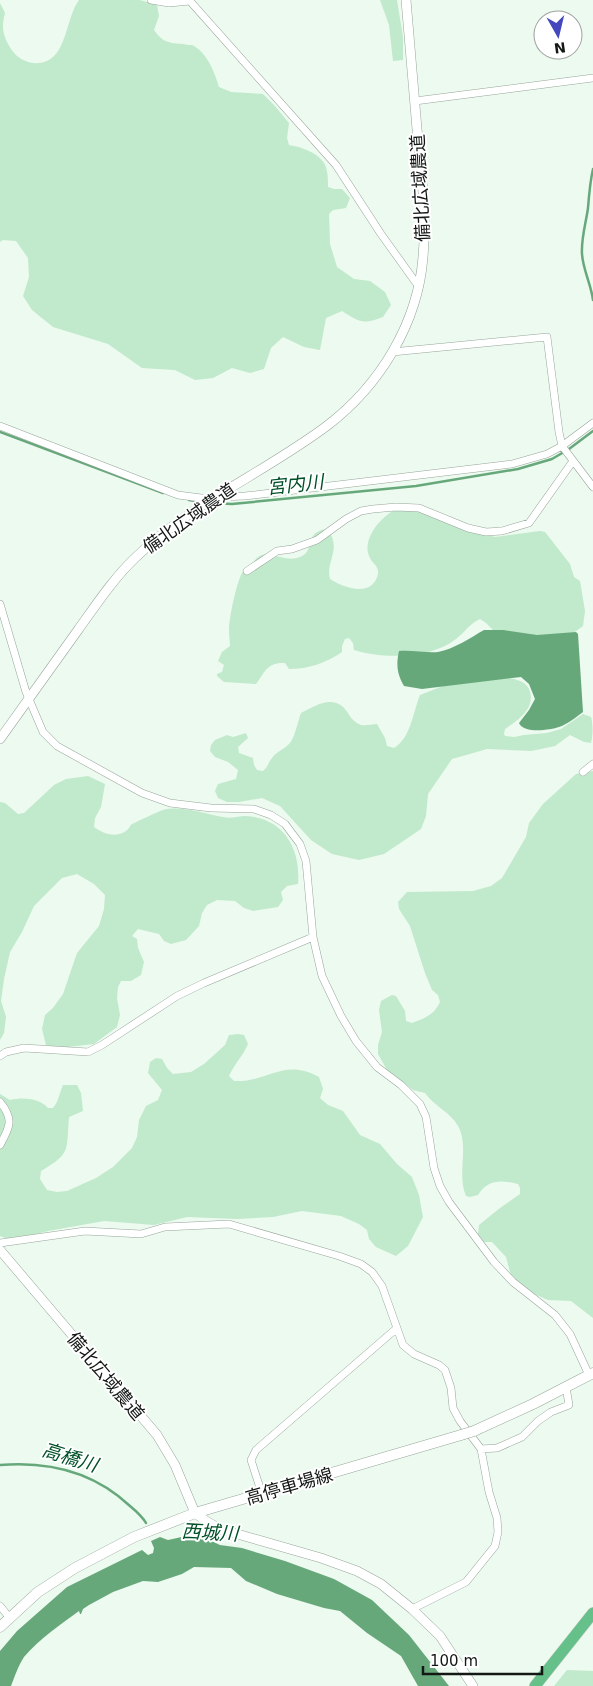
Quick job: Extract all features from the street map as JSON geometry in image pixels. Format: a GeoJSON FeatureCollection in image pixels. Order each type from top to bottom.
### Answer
{"type":"FeatureCollection","features":[{"type":"Feature","properties":{"kind":"highway"},"geometry":{"type":"LineString","coordinates":[[538,1682],[593,1613]]}},
{"type":"Feature","properties":{"kind":"main road","name":"高停車場線"},"geometry":{"type":"LineString","coordinates":[[0,1627],[38,1592],[75,1568],[134,1537],[195,1513],[474,1431],[533,1404],[591,1374]]}},
{"type":"Feature","properties":{"kind":"street"},"geometry":{"type":"LineString","coordinates":[[151,0],[169,3],[190,0],[336,165],[381,234],[419,287]]}},
{"type":"Feature","properties":{"kind":"street","name":"備北広域農道"},"geometry":{"type":"LineString","coordinates":[[0,739],[104,593],[122,572],[152,543],[197,509],[328,425],[357,400],[375,378],[392,352],[405,327],[419,287],[423,258],[423,188],[406,0]]}},
{"type":"Feature","properties":{"kind":"street"},"geometry":{"type":"LineString","coordinates":[[415,101],[593,78]]}},
{"type":"Feature","properties":{"kind":"street"},"geometry":{"type":"LineString","coordinates":[[392,352],[547,337],[562,446],[593,487]]}},
{"type":"Feature","properties":{"kind":"street"},"geometry":{"type":"LineString","coordinates":[[214,499],[486,468],[532,460],[562,446],[593,424]]}},
{"type":"Feature","properties":{"kind":"street"},"geometry":{"type":"LineString","coordinates":[[0,426],[178,495],[201,498]]}},
{"type":"Feature","properties":{"kind":"street"},"geometry":{"type":"LineString","coordinates":[[247,570],[277,552],[317,540],[346,519],[361,511],[396,507],[419,508],[468,528],[486,532],[502,531],[529,523],[573,461]]}},
{"type":"Feature","properties":{"kind":"street"},"geometry":{"type":"LineString","coordinates":[[0,604],[26,692],[43,732],[57,746],[142,794],[170,803],[211,808],[254,809],[272,815],[284,824],[300,844],[306,861],[313,937],[322,976],[356,1041],[377,1067],[401,1085],[420,1104],[426,1117],[434,1168],[440,1186],[449,1202],[494,1262],[513,1282],[556,1315],[570,1334],[591,1374]]}},
{"type":"Feature","properties":{"kind":"street"},"geometry":{"type":"LineString","coordinates":[[583,772],[593,764]]}},
{"type":"Feature","properties":{"kind":"street"},"geometry":{"type":"LineString","coordinates":[[0,1056],[6,1052],[24,1048],[88,1052],[178,996],[313,937]]}},
{"type":"Feature","properties":{"kind":"street"},"geometry":{"type":"LineString","coordinates":[[0,1102],[9,1114],[10,1122],[0,1145]]}},
{"type":"Feature","properties":{"kind":"street"},"geometry":{"type":"LineString","coordinates":[[0,1243],[85,1231],[141,1234],[165,1228],[229,1224],[339,1256],[361,1264],[372,1272],[382,1286],[403,1345],[414,1354],[439,1365],[444,1370],[451,1388],[453,1408],[460,1421],[481,1449],[489,1492],[497,1518],[498,1532],[495,1546],[466,1582],[412,1609]]}},
{"type":"Feature","properties":{"kind":"street","name":"備北広域農道"},"geometry":{"type":"LineString","coordinates":[[0,1250],[157,1435],[175,1465],[195,1513]]}},
{"type":"Feature","properties":{"kind":"street"},"geometry":{"type":"LineString","coordinates":[[262,1494],[251,1460],[256,1450],[397,1328]]}},
{"type":"Feature","properties":{"kind":"street"},"geometry":{"type":"LineString","coordinates":[[481,1449],[497,1448],[522,1437],[538,1421],[568,1404],[566,1387]]}},
{"type":"Feature","properties":{"kind":"street"},"geometry":{"type":"LineString","coordinates":[[195,1513],[220,1529],[321,1558],[357,1571],[381,1584],[412,1609],[440,1636],[474,1686]]}},
{"type":"Feature","properties":{"kind":"street"},"geometry":{"type":"LineString","coordinates":[[0,1606],[9,1617]]}},
{"type":"Feature","properties":{"kind":"shaded area"},"geometry":{"type":"Polygon","coordinates":[[[79,0],[140,0],[157,5],[159,16],[154,30],[160,38],[170,43],[192,45],[197,48],[210,63],[219,87],[231,92],[263,94],[274,105],[289,123],[287,138],[289,145],[304,149],[321,159],[328,175],[328,187],[342,189],[350,198],[346,208],[333,210],[329,214],[330,244],[337,267],[354,279],[370,281],[385,292],[391,305],[383,317],[366,322],[353,318],[342,311],[326,318],[320,350],[304,347],[283,337],[271,348],[264,369],[250,373],[232,368],[213,378],[195,380],[175,370],[142,368],[108,344],[53,327],[32,310],[23,296],[29,277],[28,258],[16,241],[3,240],[0,242],[0,3],[5,13],[3,28],[8,44],[18,57],[33,63],[44,62],[53,57],[59,50],[79,0]]]}},
{"type":"Feature","properties":{"kind":"shaded area"},"geometry":{"type":"Polygon","coordinates":[[[380,0],[397,0],[403,37],[403,60],[393,61],[389,25],[380,0]]]}},
{"type":"Feature","properties":{"kind":"shaded area"},"geometry":{"type":"Polygon","coordinates":[[[397,509],[424,512],[472,531],[495,537],[545,532],[570,564],[574,577],[580,581],[585,611],[583,626],[572,634],[540,637],[495,632],[480,619],[446,646],[420,654],[392,656],[366,653],[354,650],[353,643],[349,638],[345,639],[342,652],[330,659],[317,665],[296,669],[289,669],[285,663],[274,664],[267,669],[256,684],[224,682],[217,676],[217,674],[222,672],[224,665],[218,661],[222,652],[230,646],[229,630],[232,608],[241,574],[259,556],[270,554],[289,559],[300,557],[308,551],[315,534],[327,529],[334,543],[329,573],[330,579],[350,588],[364,589],[375,581],[378,574],[377,567],[370,558],[368,551],[370,536],[379,522],[397,509]]]}},
{"type":"Feature","properties":{"kind":"shaded area"},"geometry":{"type":"Polygon","coordinates":[[[484,630],[503,630],[537,635],[576,632],[578,634],[583,712],[559,727],[544,730],[526,729],[519,723],[535,699],[529,684],[521,677],[422,689],[404,686],[398,669],[399,651],[444,651],[484,630]]]}},
{"type":"Feature","properties":{"kind":"shaded area"},"geometry":{"type":"Polygon","coordinates":[[[500,677],[515,679],[524,683],[529,688],[531,698],[524,714],[505,729],[505,736],[514,737],[547,733],[561,729],[583,714],[591,717],[591,743],[584,742],[570,735],[555,746],[531,751],[487,749],[452,759],[428,794],[426,816],[421,829],[384,854],[359,860],[332,854],[311,840],[280,806],[262,798],[227,802],[218,798],[215,791],[218,784],[236,779],[238,770],[228,762],[215,757],[210,751],[211,745],[215,740],[227,735],[233,737],[246,733],[248,738],[238,747],[239,753],[253,758],[257,770],[263,771],[274,756],[292,740],[301,713],[326,702],[332,702],[342,706],[358,724],[377,724],[387,746],[394,748],[400,744],[408,731],[420,695],[448,684],[500,677]]]}},
{"type":"Feature","properties":{"kind":"shaded area"},"geometry":{"type":"Polygon","coordinates":[[[593,771],[593,1318],[571,1301],[548,1300],[532,1293],[511,1276],[506,1257],[492,1242],[484,1242],[478,1234],[479,1225],[520,1194],[518,1184],[495,1182],[486,1186],[478,1195],[466,1196],[462,1180],[462,1138],[457,1124],[425,1093],[413,1090],[387,1070],[378,1054],[378,1045],[382,1032],[379,1010],[381,1001],[392,995],[396,996],[405,1011],[406,1021],[412,1023],[432,1013],[440,1002],[438,995],[432,990],[410,926],[399,909],[398,902],[407,892],[473,891],[491,886],[502,878],[526,837],[529,823],[543,804],[576,774],[593,771]]]}},
{"type":"Feature","properties":{"kind":"shaded area"},"geometry":{"type":"Polygon","coordinates":[[[88,776],[105,784],[101,807],[95,818],[94,827],[101,832],[114,835],[122,833],[137,822],[163,810],[170,809],[185,809],[226,818],[246,816],[259,818],[280,829],[293,848],[298,871],[298,884],[287,886],[281,892],[283,900],[278,907],[253,911],[244,908],[235,901],[217,900],[207,905],[202,913],[199,926],[186,940],[171,944],[164,941],[159,934],[138,929],[132,936],[137,939],[138,948],[144,962],[141,975],[131,981],[121,981],[118,987],[117,998],[120,1015],[117,1027],[94,1044],[59,1048],[46,1045],[42,1029],[45,1015],[53,1008],[63,994],[77,953],[99,926],[104,909],[105,895],[94,884],[77,874],[62,878],[34,906],[10,952],[1,1001],[6,1017],[4,1033],[0,1040],[0,802],[5,803],[18,814],[24,813],[54,785],[66,779],[88,776]]]}},
{"type":"Feature","properties":{"kind":"shaded area"},"geometry":{"type":"Polygon","coordinates":[[[229,1035],[244,1035],[248,1044],[229,1076],[234,1081],[246,1081],[276,1072],[296,1069],[319,1077],[323,1089],[320,1098],[328,1105],[343,1111],[360,1135],[380,1144],[397,1164],[412,1177],[419,1195],[423,1217],[408,1246],[396,1256],[376,1247],[369,1239],[367,1230],[359,1224],[341,1216],[302,1211],[273,1217],[237,1219],[187,1217],[154,1225],[104,1221],[26,1237],[8,1239],[0,1236],[0,1094],[10,1100],[30,1099],[40,1102],[48,1108],[53,1108],[63,1085],[77,1085],[81,1093],[83,1111],[69,1117],[66,1150],[58,1160],[41,1171],[40,1179],[47,1190],[67,1191],[96,1178],[113,1167],[132,1148],[137,1137],[139,1120],[146,1106],[158,1100],[162,1090],[148,1073],[150,1062],[156,1058],[162,1059],[173,1074],[191,1072],[204,1064],[225,1045],[229,1035]]]}},
{"type":"Feature","properties":{"kind":"shaded area"},"geometry":{"type":"Polygon","coordinates":[[[186,1536],[205,1538],[220,1545],[242,1548],[285,1561],[334,1579],[372,1600],[409,1635],[449,1686],[418,1686],[401,1656],[367,1633],[340,1611],[277,1594],[246,1581],[231,1568],[194,1567],[182,1574],[158,1582],[143,1581],[113,1592],[83,1609],[81,1614],[79,1611],[30,1650],[20,1664],[11,1686],[0,1686],[0,1651],[17,1631],[67,1587],[142,1550],[148,1555],[153,1553],[154,1548],[151,1541],[160,1537],[168,1540],[186,1536]]]}},
{"type":"Feature","properties":{"kind":"shaded area"},"geometry":{"type":"Polygon","coordinates":[[[567,1670],[593,1671],[593,1686],[554,1686],[567,1670]]]}},
{"type":"Feature","properties":{"kind":"waterway","name":"宮内川"},"geometry":{"type":"LineString","coordinates":[[593,169],[582,248],[584,266],[593,300]]}},
{"type":"Feature","properties":{"kind":"waterway","name":"宮内川"},"geometry":{"type":"LineString","coordinates":[[212,503],[232,504],[416,486],[518,469],[552,459],[593,431]]}},
{"type":"Feature","properties":{"kind":"waterway","name":"宮内川"},"geometry":{"type":"LineString","coordinates":[[0,432],[163,493]]}},
{"type":"Feature","properties":{"kind":"waterway","name":"宮内川"},"geometry":{"type":"LineString","coordinates":[[189,500],[201,502]]}},
{"type":"Feature","properties":{"kind":"waterway","name":"高橋川"},"geometry":{"type":"LineString","coordinates":[[0,1465],[18,1464],[53,1467],[86,1477],[116,1494],[137,1512],[146,1523]]}},
{"type":"Feature","properties":{"kind":"water label","name":"西城川"},"geometry":{"type":"Point","coordinates":[210,1532]}}]}
